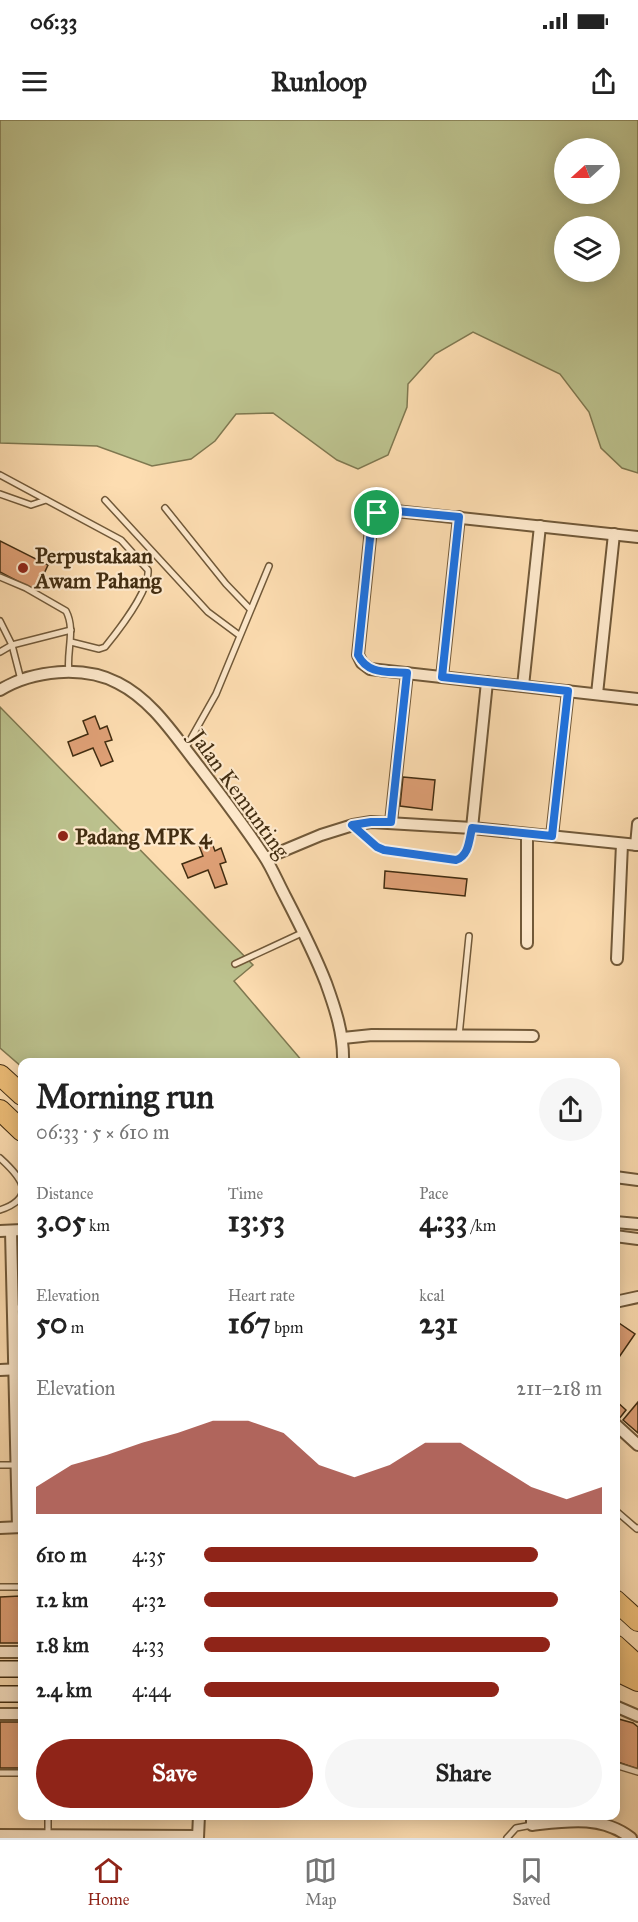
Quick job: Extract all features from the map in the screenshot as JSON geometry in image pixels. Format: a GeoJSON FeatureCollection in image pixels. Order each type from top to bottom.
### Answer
{"type":"FeatureCollection","features":[{"type":"Feature","properties":{"kind":"highway"},"geometry":{"type":"LineString","coordinates":[[0,1076],[18,1092]]}},
{"type":"Feature","properties":{"kind":"highway"},"geometry":{"type":"LineString","coordinates":[[0,1110],[18,1127]]}},
{"type":"Feature","properties":{"kind":"highway"},"geometry":{"type":"LineString","coordinates":[[620,1608],[638,1621]]}},
{"type":"Feature","properties":{"kind":"highway"},"geometry":{"type":"LineString","coordinates":[[620,1650],[638,1666]]}},
{"type":"Feature","properties":{"kind":"highway"},"geometry":{"type":"LineString","coordinates":[[620,1672],[638,1681]]}},
{"type":"Feature","properties":{"kind":"main road"},"geometry":{"type":"LineString","coordinates":[[0,1669],[18,1669]]}},
{"type":"Feature","properties":{"kind":"main road"},"geometry":{"type":"LineString","coordinates":[[0,1694],[18,1694]]}},
{"type":"Feature","properties":{"kind":"street"},"geometry":{"type":"LineString","coordinates":[[638,537],[386,510],[377,513],[372,519],[358,655],[369,669],[638,699]]}},
{"type":"Feature","properties":{"kind":"street"},"geometry":{"type":"LineString","coordinates":[[442,677],[459,517]]}},
{"type":"Feature","properties":{"kind":"street"},"geometry":{"type":"LineString","coordinates":[[523,686],[540,526]]}},
{"type":"Feature","properties":{"kind":"street"},"geometry":{"type":"LineString","coordinates":[[597,694],[614,534]]}},
{"type":"Feature","properties":{"kind":"street","name":"Jalan Kemunting"},"geometry":{"type":"LineString","coordinates":[[0,690],[21,680],[69,672],[104,676],[137,696],[159,716],[232,809],[266,858],[315,954],[331,996],[343,1038],[343,1058]]}},
{"type":"Feature","properties":{"kind":"street"},"geometry":{"type":"LineString","coordinates":[[391,822],[407,673]]}},
{"type":"Feature","properties":{"kind":"street"},"geometry":{"type":"LineString","coordinates":[[472,828],[487,682]]}},
{"type":"Feature","properties":{"kind":"street"},"geometry":{"type":"LineString","coordinates":[[552,836],[568,691]]}},
{"type":"Feature","properties":{"kind":"street"},"geometry":{"type":"LineString","coordinates":[[266,858],[321,835],[352,825],[371,822],[472,828],[637,845],[638,824]]}},
{"type":"Feature","properties":{"kind":"street"},"geometry":{"type":"LineString","coordinates":[[526,943],[527,834]]}},
{"type":"Feature","properties":{"kind":"street"},"geometry":{"type":"LineString","coordinates":[[617,959],[622,844]]}},
{"type":"Feature","properties":{"kind":"street"},"geometry":{"type":"LineString","coordinates":[[343,1038],[372,1035],[533,1036]]}},
{"type":"Feature","properties":{"kind":"street"},"geometry":{"type":"LineString","coordinates":[[620,1178],[638,1180]]}},
{"type":"Feature","properties":{"kind":"street"},"geometry":{"type":"LineString","coordinates":[[620,1222],[638,1224]]}},
{"type":"Feature","properties":{"kind":"street"},"geometry":{"type":"LineString","coordinates":[[0,1370],[18,1369],[17,1248],[5,1231]]}},
{"type":"Feature","properties":{"kind":"street"},"geometry":{"type":"LineString","coordinates":[[620,1237],[638,1239]]}},
{"type":"Feature","properties":{"kind":"street"},"geometry":{"type":"LineString","coordinates":[[620,1301],[638,1297]]}},
{"type":"Feature","properties":{"kind":"street"},"geometry":{"type":"LineString","coordinates":[[620,1429],[638,1445]]}},
{"type":"Feature","properties":{"kind":"street"},"geometry":{"type":"LineString","coordinates":[[0,1527],[18,1527]]}},
{"type":"Feature","properties":{"kind":"street"},"geometry":{"type":"LineString","coordinates":[[0,1652],[18,1652]]}},
{"type":"Feature","properties":{"kind":"street"},"geometry":{"type":"LineString","coordinates":[[620,1709],[638,1716]]}},
{"type":"Feature","properties":{"kind":"street"},"geometry":{"type":"LineString","coordinates":[[0,1714],[18,1714]]}},
{"type":"Feature","properties":{"kind":"street"},"geometry":{"type":"LineString","coordinates":[[0,1835],[198,1837],[199,1820]]}},
{"type":"Feature","properties":{"kind":"street"},"geometry":{"type":"LineString","coordinates":[[532,1820],[599,1822],[612,1826],[632,1838]]}},
{"type":"Feature","properties":{"kind":"lane"},"geometry":{"type":"LineString","coordinates":[[0,475],[122,540],[145,566],[148,575],[142,594],[105,646],[99,649],[70,642]]}},
{"type":"Feature","properties":{"kind":"lane"},"geometry":{"type":"LineString","coordinates":[[0,494],[31,505],[46,500]]}},
{"type":"Feature","properties":{"kind":"lane"},"geometry":{"type":"LineString","coordinates":[[105,500],[158,555],[201,606],[239,635]]}},
{"type":"Feature","properties":{"kind":"lane"},"geometry":{"type":"LineString","coordinates":[[165,508],[226,584],[250,609]]}},
{"type":"Feature","properties":{"kind":"lane"},"geometry":{"type":"LineString","coordinates":[[185,749],[216,693],[269,566]]}},
{"type":"Feature","properties":{"kind":"lane"},"geometry":{"type":"LineString","coordinates":[[0,577],[26,588],[66,611],[70,630],[67,661],[69,672]]}},
{"type":"Feature","properties":{"kind":"lane"},"geometry":{"type":"LineString","coordinates":[[0,621],[12,645],[21,680]]}},
{"type":"Feature","properties":{"kind":"lane"},"geometry":{"type":"LineString","coordinates":[[0,652],[12,645],[70,630]]}},
{"type":"Feature","properties":{"kind":"lane"},"geometry":{"type":"LineString","coordinates":[[352,825],[377,847],[384,850],[456,860],[465,854],[472,828]]}},
{"type":"Feature","properties":{"kind":"lane"},"geometry":{"type":"LineString","coordinates":[[235,964],[304,932]]}},
{"type":"Feature","properties":{"kind":"lane"},"geometry":{"type":"LineString","coordinates":[[459,1036],[469,936]]}},
{"type":"Feature","properties":{"kind":"lane"},"geometry":{"type":"LineString","coordinates":[[0,1158],[18,1177]]}},
{"type":"Feature","properties":{"kind":"lane"},"geometry":{"type":"LineString","coordinates":[[0,1210],[18,1199]]}},
{"type":"Feature","properties":{"kind":"lane"},"geometry":{"type":"LineString","coordinates":[[0,1465],[18,1465]]}},
{"type":"Feature","properties":{"kind":"lane"},"geometry":{"type":"LineString","coordinates":[[620,1514],[638,1528]]}},
{"type":"Feature","properties":{"kind":"lane"},"geometry":{"type":"LineString","coordinates":[[0,1587],[18,1587]]}},
{"type":"Feature","properties":{"kind":"lane"},"geometry":{"type":"LineString","coordinates":[[620,1767],[638,1773]]}},
{"type":"Feature","properties":{"kind":"lane"},"geometry":{"type":"LineString","coordinates":[[0,1773],[18,1773]]}},
{"type":"Feature","properties":{"kind":"lane"},"geometry":{"type":"LineString","coordinates":[[48,1820],[48,1836]]}},
{"type":"Feature","properties":{"kind":"lane"},"geometry":{"type":"LineString","coordinates":[[507,1838],[516,1828],[532,1820]]}},
{"type":"Feature","properties":{"kind":"green space"},"geometry":{"type":"Polygon","coordinates":[[[0,120],[638,120],[638,473],[622,468],[601,448],[589,412],[560,374],[473,332],[435,354],[408,384],[407,407],[388,455],[358,469],[337,460],[273,413],[236,414],[215,441],[191,459],[152,466],[97,446],[0,443],[0,120]]]}},
{"type":"Feature","properties":{"kind":"green space","name":"Padang MPK 4"},"geometry":{"type":"Polygon","coordinates":[[[0,707],[253,965],[234,981],[300,1058],[18,1058],[18,1064],[0,1048],[0,707]]]}},
{"type":"Feature","properties":{"kind":"building","name":"Perpustakaan Awam Pahang"},"geometry":{"type":"Polygon","coordinates":[[[0,541],[48,565],[36,591],[0,572],[0,541]]]}},
{"type":"Feature","properties":{"kind":"building"},"geometry":{"type":"Polygon","coordinates":[[[95,716],[100,729],[107,726],[112,740],[105,742],[113,761],[101,766],[93,748],[73,756],[68,742],[88,734],[83,721],[95,716]]]}},
{"type":"Feature","properties":{"kind":"building"},"geometry":{"type":"Polygon","coordinates":[[[403,777],[435,780],[432,810],[400,806],[403,777]]]}},
{"type":"Feature","properties":{"kind":"building"},"geometry":{"type":"Polygon","coordinates":[[[210,838],[215,851],[221,848],[226,862],[220,864],[227,884],[215,888],[208,870],[188,878],[182,864],[203,856],[198,843],[210,838]]]}},
{"type":"Feature","properties":{"kind":"building"},"geometry":{"type":"Polygon","coordinates":[[[385,871],[467,879],[465,896],[384,888],[385,871]]]}},
{"type":"Feature","properties":{"kind":"building"},"geometry":{"type":"Polygon","coordinates":[[[620,1324],[635,1334],[620,1356],[620,1324]]]}},
{"type":"Feature","properties":{"kind":"building"},"geometry":{"type":"Polygon","coordinates":[[[638,1402],[638,1433],[623,1420],[638,1402]]]}},
{"type":"Feature","properties":{"kind":"building"},"geometry":{"type":"Polygon","coordinates":[[[620,1405],[626,1410],[620,1418],[620,1405]]]}},
{"type":"Feature","properties":{"kind":"building"},"geometry":{"type":"Polygon","coordinates":[[[18,1596],[18,1643],[0,1643],[0,1597],[18,1596]]]}},
{"type":"Feature","properties":{"kind":"building"},"geometry":{"type":"Polygon","coordinates":[[[620,1719],[638,1727],[638,1769],[620,1763],[620,1719]]]}},
{"type":"Feature","properties":{"kind":"building"},"geometry":{"type":"Polygon","coordinates":[[[0,1722],[18,1722],[18,1768],[0,1768],[0,1722]]]}},
{"type":"Feature","properties":{"kind":"place","name":"Perpustakaan Awam Pahang"},"geometry":{"type":"Point","coordinates":[23,568]}},
{"type":"Feature","properties":{"kind":"place","name":"Padang MPK 4"},"geometry":{"type":"Point","coordinates":[63,836]}},
{"type":"Feature","properties":{"kind":"route"},"geometry":{"type":"LineString","coordinates":[[386,510],[459,517],[442,677],[568,691],[552,836],[472,828],[465,854],[456,860],[384,850],[377,847],[352,825],[391,822],[407,673],[369,669],[358,655],[372,519],[377,513],[386,510]]}}]}
